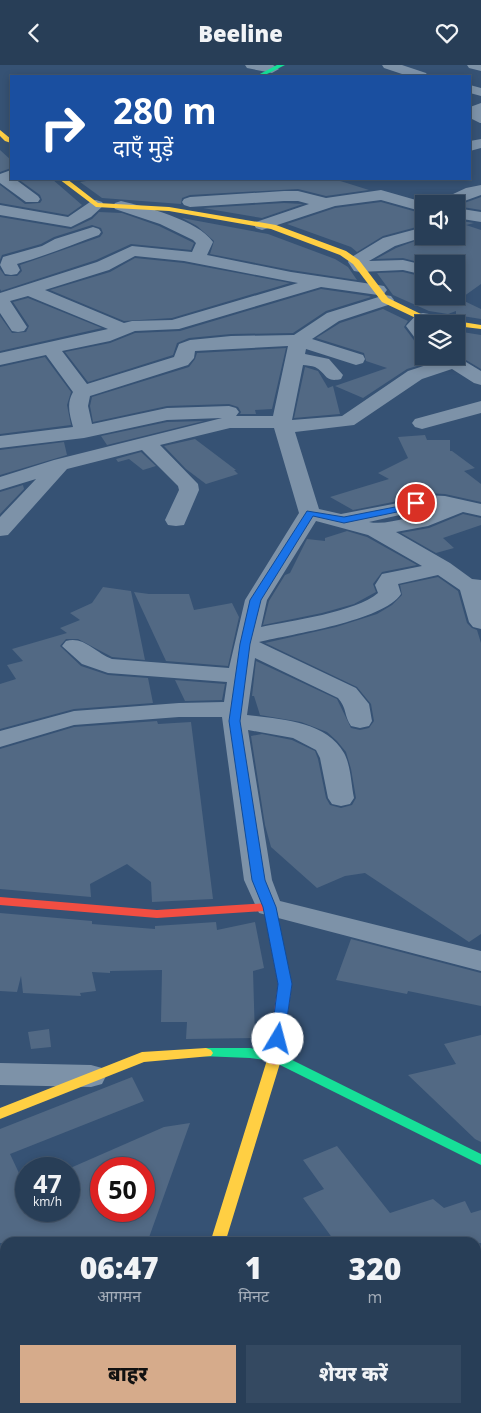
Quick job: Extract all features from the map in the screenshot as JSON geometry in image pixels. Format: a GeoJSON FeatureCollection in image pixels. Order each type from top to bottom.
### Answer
{"type":"FeatureCollection","features":[{"type":"Feature","properties":{"kind":"street"},"geometry":{"type":"LineString","coordinates":[[252,65],[277,67]]}},
{"type":"Feature","properties":{"kind":"street"},"geometry":{"type":"LineString","coordinates":[[389,65],[419,75]]}},
{"type":"Feature","properties":{"kind":"street"},"geometry":{"type":"LineString","coordinates":[[474,65],[481,67]]}},
{"type":"Feature","properties":{"kind":"street"},"geometry":{"type":"LineString","coordinates":[[261,75],[277,67]]}},
{"type":"Feature","properties":{"kind":"street"},"geometry":{"type":"LineString","coordinates":[[10,175],[3,178],[32,199]]}},
{"type":"Feature","properties":{"kind":"street"},"geometry":{"type":"LineString","coordinates":[[69,180],[96,205],[170,209],[262,225],[343,253],[358,265],[381,295]]}},
{"type":"Feature","properties":{"kind":"street"},"geometry":{"type":"LineString","coordinates":[[381,195],[382,190],[386,187],[387,180]]}},
{"type":"Feature","properties":{"kind":"street"},"geometry":{"type":"LineString","coordinates":[[471,180],[481,189]]}},
{"type":"Feature","properties":{"kind":"street"},"geometry":{"type":"LineString","coordinates":[[463,195],[481,189]]}},
{"type":"Feature","properties":{"kind":"street"},"geometry":{"type":"LineString","coordinates":[[262,225],[326,203],[381,195],[415,204]]}},
{"type":"Feature","properties":{"kind":"street"},"geometry":{"type":"LineString","coordinates":[[190,202],[298,196],[326,203]]}},
{"type":"Feature","properties":{"kind":"street"},"geometry":{"type":"LineString","coordinates":[[247,198],[279,219]]}},
{"type":"Feature","properties":{"kind":"street"},"geometry":{"type":"LineString","coordinates":[[71,222],[85,215],[96,205]]}},
{"type":"Feature","properties":{"kind":"street"},"geometry":{"type":"LineString","coordinates":[[120,206],[162,219],[199,236],[205,242],[197,259]]}},
{"type":"Feature","properties":{"kind":"street"},"geometry":{"type":"LineString","coordinates":[[1,210],[71,222],[121,246],[321,282],[350,284],[381,295],[418,315]]}},
{"type":"Feature","properties":{"kind":"street"},"geometry":{"type":"LineString","coordinates":[[465,214],[481,217]]}},
{"type":"Feature","properties":{"kind":"street"},"geometry":{"type":"LineString","coordinates":[[11,270],[8,264],[10,261],[53,248],[65,241],[93,232]]}},
{"type":"Feature","properties":{"kind":"street"},"geometry":{"type":"LineString","coordinates":[[358,265],[389,242],[415,235]]}},
{"type":"Feature","properties":{"kind":"street"},"geometry":{"type":"LineString","coordinates":[[53,248],[70,262],[121,246]]}},
{"type":"Feature","properties":{"kind":"street"},"geometry":{"type":"LineString","coordinates":[[18,327],[0,299],[104,266],[121,246]]}},
{"type":"Feature","properties":{"kind":"street"},"geometry":{"type":"LineString","coordinates":[[358,265],[403,265],[415,268]]}},
{"type":"Feature","properties":{"kind":"street"},"geometry":{"type":"LineString","coordinates":[[0,359],[104,337],[132,326],[172,325],[321,282]]}},
{"type":"Feature","properties":{"kind":"street"},"geometry":{"type":"LineString","coordinates":[[30,290],[123,329]]}},
{"type":"Feature","properties":{"kind":"street"},"geometry":{"type":"LineString","coordinates":[[219,1237],[275,1057],[285,984],[269,907],[258,880],[235,715],[246,641],[256,600],[310,513],[283,420],[296,349],[332,317],[381,295]]}},
{"type":"Feature","properties":{"kind":"street"},"geometry":{"type":"LineString","coordinates":[[465,325],[481,327]]}},
{"type":"Feature","properties":{"kind":"street"},"geometry":{"type":"LineString","coordinates":[[84,432],[78,406],[79,398],[83,392],[180,361],[185,358],[186,348],[190,346],[231,342],[296,349],[356,359]]}},
{"type":"Feature","properties":{"kind":"street"},"geometry":{"type":"LineString","coordinates":[[51,349],[83,392]]}},
{"type":"Feature","properties":{"kind":"street"},"geometry":{"type":"LineString","coordinates":[[296,349],[322,363],[334,375]]}},
{"type":"Feature","properties":{"kind":"street"},"geometry":{"type":"LineString","coordinates":[[0,442],[84,432],[167,414],[347,421],[415,375],[437,365]]}},
{"type":"Feature","properties":{"kind":"street"},"geometry":{"type":"LineString","coordinates":[[457,365],[481,379]]}},
{"type":"Feature","properties":{"kind":"street"},"geometry":{"type":"LineString","coordinates":[[422,423],[481,407]]}},
{"type":"Feature","properties":{"kind":"street"},"geometry":{"type":"LineString","coordinates":[[0,484],[61,464],[230,422],[283,420]]}},
{"type":"Feature","properties":{"kind":"street"},"geometry":{"type":"LineString","coordinates":[[144,442],[188,484],[189,490],[176,520]]}},
{"type":"Feature","properties":{"kind":"street"},"geometry":{"type":"LineString","coordinates":[[0,530],[61,464]]}},
{"type":"Feature","properties":{"kind":"street"},"geometry":{"type":"LineString","coordinates":[[344,520],[397,509],[424,501],[472,507]]}},
{"type":"Feature","properties":{"kind":"street"},"geometry":{"type":"LineString","coordinates":[[376,530],[472,507]]}},
{"type":"Feature","properties":{"kind":"street"},"geometry":{"type":"LineString","coordinates":[[310,513],[344,520],[376,530],[476,587],[481,622]]}},
{"type":"Feature","properties":{"kind":"street"},"geometry":{"type":"LineString","coordinates":[[246,641],[369,607],[388,598],[390,594],[386,585],[390,579],[442,568]]}},
{"type":"Feature","properties":{"kind":"street"},"geometry":{"type":"LineString","coordinates":[[246,641],[347,693],[357,704],[360,721]]}},
{"type":"Feature","properties":{"kind":"street"},"geometry":{"type":"LineString","coordinates":[[74,645],[98,663],[120,668],[240,676]]}},
{"type":"Feature","properties":{"kind":"street"},"geometry":{"type":"LineString","coordinates":[[161,671],[166,711]]}},
{"type":"Feature","properties":{"kind":"street"},"geometry":{"type":"LineString","coordinates":[[0,739],[74,718],[166,711],[235,715],[305,733],[323,741],[332,754],[341,799]]}},
{"type":"Feature","properties":{"kind":"street"},"geometry":{"type":"LineString","coordinates":[[0,901],[158,914],[269,907],[481,961]]}},
{"type":"Feature","properties":{"kind":"street"},"geometry":{"type":"LineString","coordinates":[[0,1114],[142,1057],[224,1052],[250,1053],[275,1057],[481,1161]]}},
{"type":"Feature","properties":{"kind":"street"},"geometry":{"type":"LineString","coordinates":[[0,1074],[91,1076]]}},
{"type":"Feature","properties":{"kind":"building"},"geometry":{"type":"Polygon","coordinates":[[[0,150],[10,159],[10,168],[0,172],[0,150]]]}},
{"type":"Feature","properties":{"kind":"building"},"geometry":{"type":"Polygon","coordinates":[[[19,180],[53,180],[82,205],[68,215],[0,203],[0,185],[25,204],[40,203],[42,200],[40,195],[19,180]]]}},
{"type":"Feature","properties":{"kind":"building"},"geometry":{"type":"Polygon","coordinates":[[[92,180],[337,180],[369,190],[326,196],[298,189],[190,195],[182,198],[181,204],[102,198],[80,182],[92,180]]]}},
{"type":"Feature","properties":{"kind":"building"},"geometry":{"type":"Polygon","coordinates":[[[481,197],[481,210],[465,207],[465,203],[481,197]]]}},
{"type":"Feature","properties":{"kind":"building"},"geometry":{"type":"Polygon","coordinates":[[[381,202],[415,211],[415,227],[383,236],[357,252],[351,247],[287,224],[335,208],[381,202]]]}},
{"type":"Feature","properties":{"kind":"building"},"geometry":{"type":"Polygon","coordinates":[[[284,203],[303,204],[262,218],[203,208],[284,203]]]}},
{"type":"Feature","properties":{"kind":"building"},"geometry":{"type":"Polygon","coordinates":[[[99,212],[122,213],[159,226],[194,243],[191,250],[131,244],[96,260],[1,291],[0,269],[5,276],[17,276],[22,271],[20,265],[100,237],[103,233],[101,228],[92,225],[54,237],[41,244],[2,255],[0,260],[0,217],[71,229],[92,219],[99,212]]]}},
{"type":"Feature","properties":{"kind":"building"},"geometry":{"type":"Polygon","coordinates":[[[182,218],[268,234],[335,259],[348,267],[357,280],[291,270],[210,254],[214,241],[197,226],[182,218]]]}},
{"type":"Feature","properties":{"kind":"building"},"geometry":{"type":"Polygon","coordinates":[[[465,222],[474,223],[466,225],[481,230],[481,284],[465,295],[465,255],[415,255],[415,261],[403,258],[376,259],[396,248],[415,241],[415,245],[465,245],[465,222]]]}},
{"type":"Feature","properties":{"kind":"building"},"geometry":{"type":"Polygon","coordinates":[[[135,258],[184,263],[290,283],[172,318],[124,321],[50,290],[110,272],[135,258]]]}},
{"type":"Feature","properties":{"kind":"building"},"geometry":{"type":"Polygon","coordinates":[[[403,272],[415,275],[415,305],[393,295],[377,273],[403,272]]]}},
{"type":"Feature","properties":{"kind":"building"},"geometry":{"type":"Polygon","coordinates":[[[321,289],[371,297],[326,311],[293,333],[231,334],[189,338],[177,343],[173,355],[88,382],[65,352],[110,343],[135,333],[180,331],[321,289]]]}},
{"type":"Feature","properties":{"kind":"building"},"geometry":{"type":"Polygon","coordinates":[[[28,298],[102,328],[0,351],[0,316],[12,333],[26,332],[29,326],[13,302],[28,298]]]}},
{"type":"Feature","properties":{"kind":"building"},"geometry":{"type":"Polygon","coordinates":[[[465,301],[481,309],[481,319],[456,315],[456,311],[448,314],[429,311],[416,305],[465,305],[465,301]]]}},
{"type":"Feature","properties":{"kind":"building"},"geometry":{"type":"Polygon","coordinates":[[[383,309],[408,321],[404,327],[415,342],[415,365],[420,365],[407,369],[363,398],[335,386],[387,368],[366,361],[364,353],[316,338],[340,323],[383,309]]]}},
{"type":"Feature","properties":{"kind":"building"},"geometry":{"type":"Polygon","coordinates":[[[465,332],[481,335],[481,369],[465,359],[465,332]]]}},
{"type":"Feature","properties":{"kind":"building"},"geometry":{"type":"Polygon","coordinates":[[[286,348],[272,409],[255,410],[256,414],[240,414],[241,412],[238,407],[229,404],[167,406],[93,422],[90,406],[92,397],[189,367],[197,353],[286,348]]]}},
{"type":"Feature","properties":{"kind":"building"},"geometry":{"type":"Polygon","coordinates":[[[45,357],[71,392],[67,405],[71,425],[0,434],[0,367],[45,357]]]}},
{"type":"Feature","properties":{"kind":"building"},"geometry":{"type":"Polygon","coordinates":[[[305,367],[318,371],[328,388],[333,386],[340,414],[294,418],[305,367]]]}},
{"type":"Feature","properties":{"kind":"building"},"geometry":{"type":"Polygon","coordinates":[[[204,421],[107,445],[101,436],[167,422],[204,421]]]}},
{"type":"Feature","properties":{"kind":"building"},"geometry":{"type":"Polygon","coordinates":[[[425,435],[427,440],[450,440],[450,451],[475,468],[464,471],[481,484],[481,502],[445,494],[424,493],[393,502],[353,510],[330,497],[389,479],[378,473],[408,458],[398,437],[425,435]]]}},
{"type":"Feature","properties":{"kind":"building"},"geometry":{"type":"Polygon","coordinates":[[[195,439],[236,470],[234,470],[238,474],[206,484],[186,469],[164,446],[195,439]]]}},
{"type":"Feature","properties":{"kind":"building"},"geometry":{"type":"Polygon","coordinates":[[[64,442],[67,455],[0,475],[0,450],[64,442]]]}},
{"type":"Feature","properties":{"kind":"building"},"geometry":{"type":"Polygon","coordinates":[[[141,452],[156,466],[143,470],[129,459],[118,462],[116,459],[141,452]]]}},
{"type":"Feature","properties":{"kind":"building"},"geometry":{"type":"Polygon","coordinates":[[[23,485],[24,489],[0,514],[0,492],[23,485]]]}},
{"type":"Feature","properties":{"kind":"building"},"geometry":{"type":"Polygon","coordinates":[[[463,514],[481,518],[481,525],[443,538],[454,548],[436,553],[401,533],[429,528],[463,514]]]}},
{"type":"Feature","properties":{"kind":"building"},"geometry":{"type":"Polygon","coordinates":[[[347,531],[367,537],[417,565],[382,572],[373,584],[376,592],[354,604],[322,613],[263,625],[269,601],[285,575],[290,573],[307,539],[325,541],[325,538],[347,531]]]}},
{"type":"Feature","properties":{"kind":"building"},"geometry":{"type":"Polygon","coordinates":[[[438,577],[458,591],[467,623],[477,630],[481,643],[481,934],[469,942],[365,873],[345,876],[317,888],[271,847],[265,825],[251,736],[262,734],[292,740],[315,751],[326,798],[330,805],[341,808],[352,805],[356,798],[351,769],[346,752],[337,741],[327,732],[301,722],[260,715],[254,696],[252,696],[256,661],[337,699],[351,728],[360,730],[369,728],[374,721],[371,704],[357,687],[265,643],[336,627],[377,614],[392,605],[402,595],[400,585],[438,577]]]}},
{"type":"Feature","properties":{"kind":"building"},"geometry":{"type":"Polygon","coordinates":[[[103,587],[131,591],[145,660],[112,657],[78,639],[66,639],[60,646],[81,666],[108,675],[148,678],[153,703],[74,709],[0,729],[0,684],[16,679],[7,665],[23,661],[12,649],[67,633],[60,628],[80,620],[70,613],[92,603],[103,587]]]}},
{"type":"Feature","properties":{"kind":"building"},"geometry":{"type":"Polygon","coordinates":[[[134,592],[189,594],[194,610],[232,603],[239,617],[228,666],[166,661],[134,592]]]}},
{"type":"Feature","properties":{"kind":"building"},"geometry":{"type":"Polygon","coordinates":[[[175,680],[225,684],[222,700],[185,701],[175,680]]]}},
{"type":"Feature","properties":{"kind":"building"},"geometry":{"type":"Polygon","coordinates":[[[157,721],[158,724],[191,722],[213,899],[152,902],[151,882],[127,864],[90,884],[91,897],[0,889],[0,749],[74,727],[157,721]]]}},
{"type":"Feature","properties":{"kind":"building"},"geometry":{"type":"Polygon","coordinates":[[[0,913],[155,929],[155,926],[216,922],[217,930],[255,922],[264,968],[253,971],[255,1038],[186,1039],[187,1022],[161,1022],[162,970],[110,971],[110,973],[92,972],[96,991],[80,993],[81,996],[23,993],[21,976],[17,992],[0,991],[0,913]]]}},
{"type":"Feature","properties":{"kind":"building"},"geometry":{"type":"Polygon","coordinates":[[[351,939],[481,973],[481,1006],[408,991],[407,994],[336,980],[351,939]]]}},
{"type":"Feature","properties":{"kind":"building"},"geometry":{"type":"Polygon","coordinates":[[[49,1029],[51,1047],[31,1049],[28,1032],[49,1029]]]}},
{"type":"Feature","properties":{"kind":"building"},"geometry":{"type":"Polygon","coordinates":[[[481,1035],[481,1142],[475,1139],[408,1075],[456,1064],[444,1044],[481,1035]]]}},
{"type":"Feature","properties":{"kind":"building"},"geometry":{"type":"Polygon","coordinates":[[[132,1077],[144,1101],[10,1154],[15,1165],[15,1222],[80,1222],[80,1164],[90,1159],[90,1222],[155,1222],[149,1237],[0,1237],[0,1129],[132,1077]]]}},
{"type":"Feature","properties":{"kind":"building"},"geometry":{"type":"Polygon","coordinates":[[[190,1123],[155,1221],[155,1157],[95,1157],[164,1127],[190,1123]]]}},
{"type":"Feature","properties":{"kind":"building"},"geometry":{"type":"Polygon","coordinates":[[[337,1146],[390,1213],[433,1199],[444,1208],[465,1201],[471,1213],[481,1210],[481,1237],[332,1237],[303,1198],[324,1189],[303,1160],[337,1146]]]}},
{"type":"Feature","properties":{"kind":"traffic: fast"},"geometry":{"type":"LineString","coordinates":[[261,75],[282,65]]}},
{"type":"Feature","properties":{"kind":"traffic: fast"},"geometry":{"type":"LineString","coordinates":[[206,1053],[250,1053],[275,1057],[481,1160]]}},
{"type":"Feature","properties":{"kind":"traffic: slow"},"geometry":{"type":"LineString","coordinates":[[0,132],[10,141]]}},
{"type":"Feature","properties":{"kind":"traffic: slow"},"geometry":{"type":"LineString","coordinates":[[64,180],[96,205],[169,209],[273,227],[343,253],[356,262],[385,300],[423,318],[481,327]]}},
{"type":"Feature","properties":{"kind":"traffic: slow"},"geometry":{"type":"LineString","coordinates":[[0,1114],[142,1057],[206,1053]]}},
{"type":"Feature","properties":{"kind":"traffic: slow"},"geometry":{"type":"LineString","coordinates":[[219,1237],[274,1060]]}},
{"type":"Feature","properties":{"kind":"traffic: jam"},"geometry":{"type":"LineString","coordinates":[[0,901],[157,914],[269,907],[285,984],[274,1060]]}},
{"type":"Feature","properties":{"kind":"route"},"geometry":{"type":"LineString","coordinates":[[278,1039],[285,984],[269,907],[258,880],[234,721],[245,644],[256,600],[310,513],[344,520],[416,503]]}}]}
